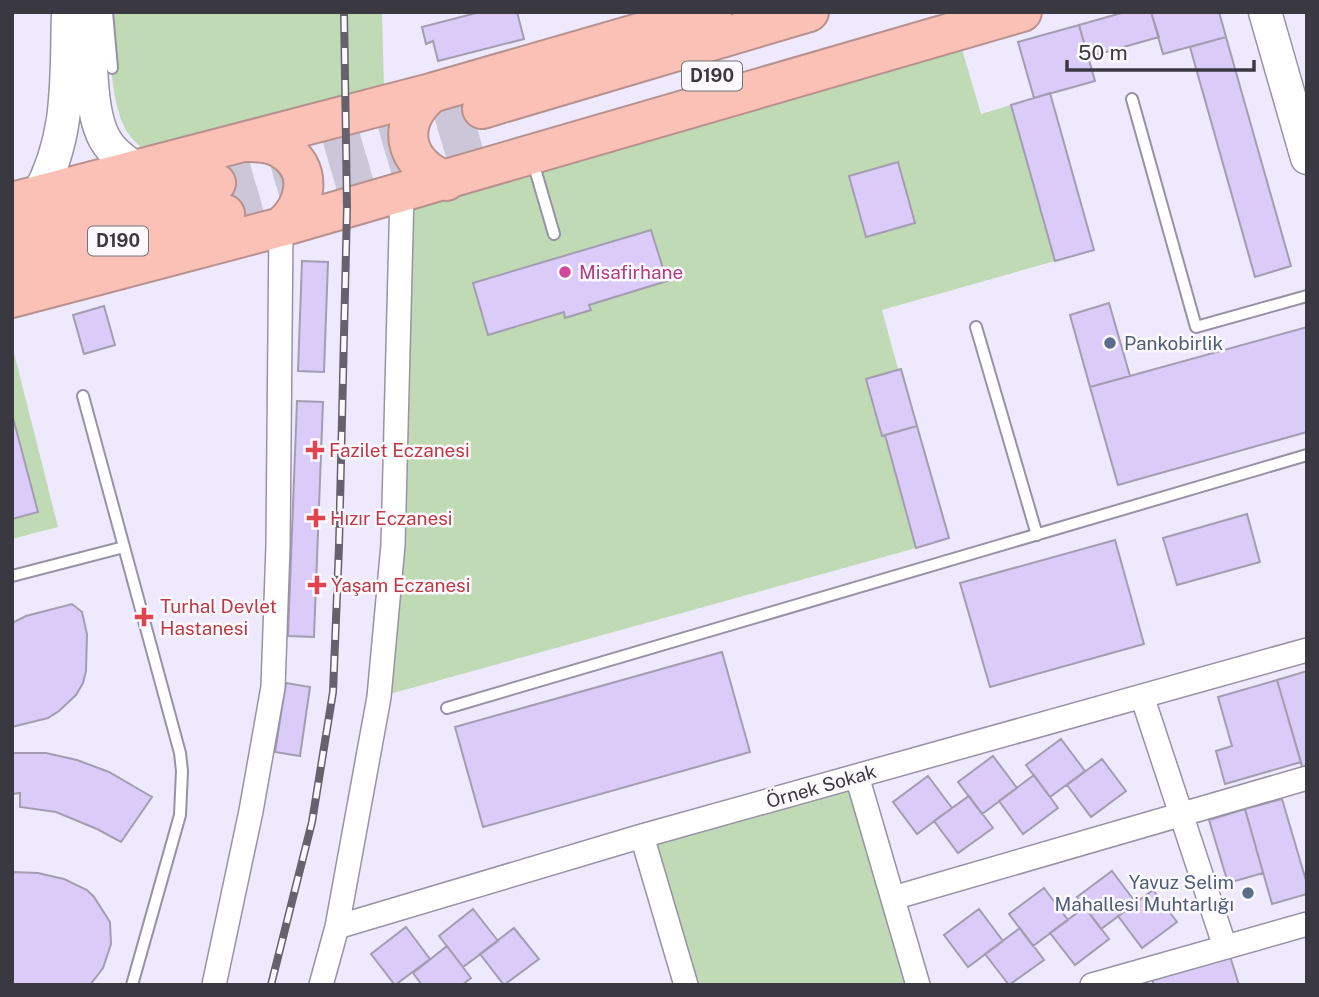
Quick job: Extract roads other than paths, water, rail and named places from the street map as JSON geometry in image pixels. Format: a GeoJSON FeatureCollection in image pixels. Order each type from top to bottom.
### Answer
{"type":"FeatureCollection","features":[{"type":"Feature","properties":{"kind":"highway"},"geometry":{"type":"LineString","coordinates":[[25,199],[431,93],[652,25],[712,12]]}},
{"type":"Feature","properties":{"kind":"highway","name":"D190"},"geometry":{"type":"LineString","coordinates":[[809,12],[488,125],[931,12]]}},
{"type":"Feature","properties":{"kind":"highway"},"geometry":{"type":"LineString","coordinates":[[12,298],[281,228],[1022,12]]}},
{"type":"Feature","properties":{"kind":"highway"},"geometry":{"type":"LineString","coordinates":[[431,93],[419,104],[412,116],[408,143],[421,167],[446,181]]}},
{"type":"Feature","properties":{"kind":"highway"},"geometry":{"type":"LineString","coordinates":[[247,142],[265,142],[281,148],[293,158],[301,171],[304,187],[301,203],[293,217],[281,228]]}},
{"type":"Feature","properties":{"kind":"highway","name":"D190"},"geometry":{"type":"LineString","coordinates":[[12,235],[220,199],[12,268]]}},
{"type":"Feature","properties":{"kind":"street"},"geometry":{"type":"LineString","coordinates":[[25,199],[50,173],[61,136],[68,12]]}},
{"type":"Feature","properties":{"kind":"street"},"geometry":{"type":"LineString","coordinates":[[90,12],[96,111],[100,127],[105,140],[114,151],[138,170]]}},
{"type":"Feature","properties":{"kind":"street"},"geometry":{"type":"LineString","coordinates":[[1265,12],[1307,158]]}},
{"type":"Feature","properties":{"kind":"street"},"geometry":{"type":"LineString","coordinates":[[321,985],[337,926],[379,697],[393,545],[402,193]]}},
{"type":"Feature","properties":{"kind":"street"},"geometry":{"type":"LineString","coordinates":[[214,985],[251,811],[273,687],[278,546],[281,228]]}},
{"type":"Feature","properties":{"kind":"street","name":"Örnek Sokak"},"geometry":{"type":"LineString","coordinates":[[337,926],[642,836],[1307,650]]}},
{"type":"Feature","properties":{"kind":"street"},"geometry":{"type":"LineString","coordinates":[[1142,696],[1225,947]]}},
{"type":"Feature","properties":{"kind":"street"},"geometry":{"type":"LineString","coordinates":[[857,776],[918,985]]}},
{"type":"Feature","properties":{"kind":"street"},"geometry":{"type":"LineString","coordinates":[[893,898],[1307,778]]}},
{"type":"Feature","properties":{"kind":"street"},"geometry":{"type":"LineString","coordinates":[[642,836],[686,985]]}},
{"type":"Feature","properties":{"kind":"street"},"geometry":{"type":"LineString","coordinates":[[1092,985],[1307,924]]}},
{"type":"Feature","properties":{"kind":"lane"},"geometry":{"type":"LineString","coordinates":[[107,12],[112,68]]}},
{"type":"Feature","properties":{"kind":"lane"},"geometry":{"type":"LineString","coordinates":[[1132,99],[1196,327],[1307,296]]}},
{"type":"Feature","properties":{"kind":"lane"},"geometry":{"type":"LineString","coordinates":[[531,156],[554,234]]}},
{"type":"Feature","properties":{"kind":"lane"},"geometry":{"type":"LineString","coordinates":[[976,327],[1037,535]]}},
{"type":"Feature","properties":{"kind":"lane"},"geometry":{"type":"LineString","coordinates":[[83,396],[180,752],[182,771],[180,815],[132,985]]}},
{"type":"Feature","properties":{"kind":"lane"},"geometry":{"type":"LineString","coordinates":[[447,708],[1307,455]]}},
{"type":"Feature","properties":{"kind":"lane"},"geometry":{"type":"LineString","coordinates":[[12,576],[124,547]]}},
{"type":"Feature","properties":{"kind":"tunnel"},"geometry":{"type":"LineString","coordinates":[[216,183],[482,109]]}},
{"type":"Feature","properties":{"kind":"tunnel"},"geometry":{"type":"LineString","coordinates":[[225,214],[494,140]]}},
{"type":"Feature","properties":{"kind":"railway"},"geometry":{"type":"LineString","coordinates":[[271,985],[312,822],[333,692],[347,208],[344,12]]}},
{"type":"Feature","properties":{"kind":"place","name":"Misafirhane"},"geometry":{"type":"Point","coordinates":[565,272]}},
{"type":"Feature","properties":{"kind":"place","name":"Pankobirlik"},"geometry":{"type":"Point","coordinates":[1110,343]}},
{"type":"Feature","properties":{"kind":"place","name":"Fazilet Eczanesi"},"geometry":{"type":"Point","coordinates":[315,450]}},
{"type":"Feature","properties":{"kind":"place","name":"Hızır Eczanesi"},"geometry":{"type":"Point","coordinates":[316,518]}},
{"type":"Feature","properties":{"kind":"place","name":"Yaşam Eczanesi"},"geometry":{"type":"Point","coordinates":[317,585]}},
{"type":"Feature","properties":{"kind":"place","name":"Turhal Devlet Hastanesi"},"geometry":{"type":"Point","coordinates":[144,617]}},
{"type":"Feature","properties":{"kind":"place","name":"Yavuz Selim Mahallesi Muhtarlığı"},"geometry":{"type":"Point","coordinates":[1248,893]}}]}
